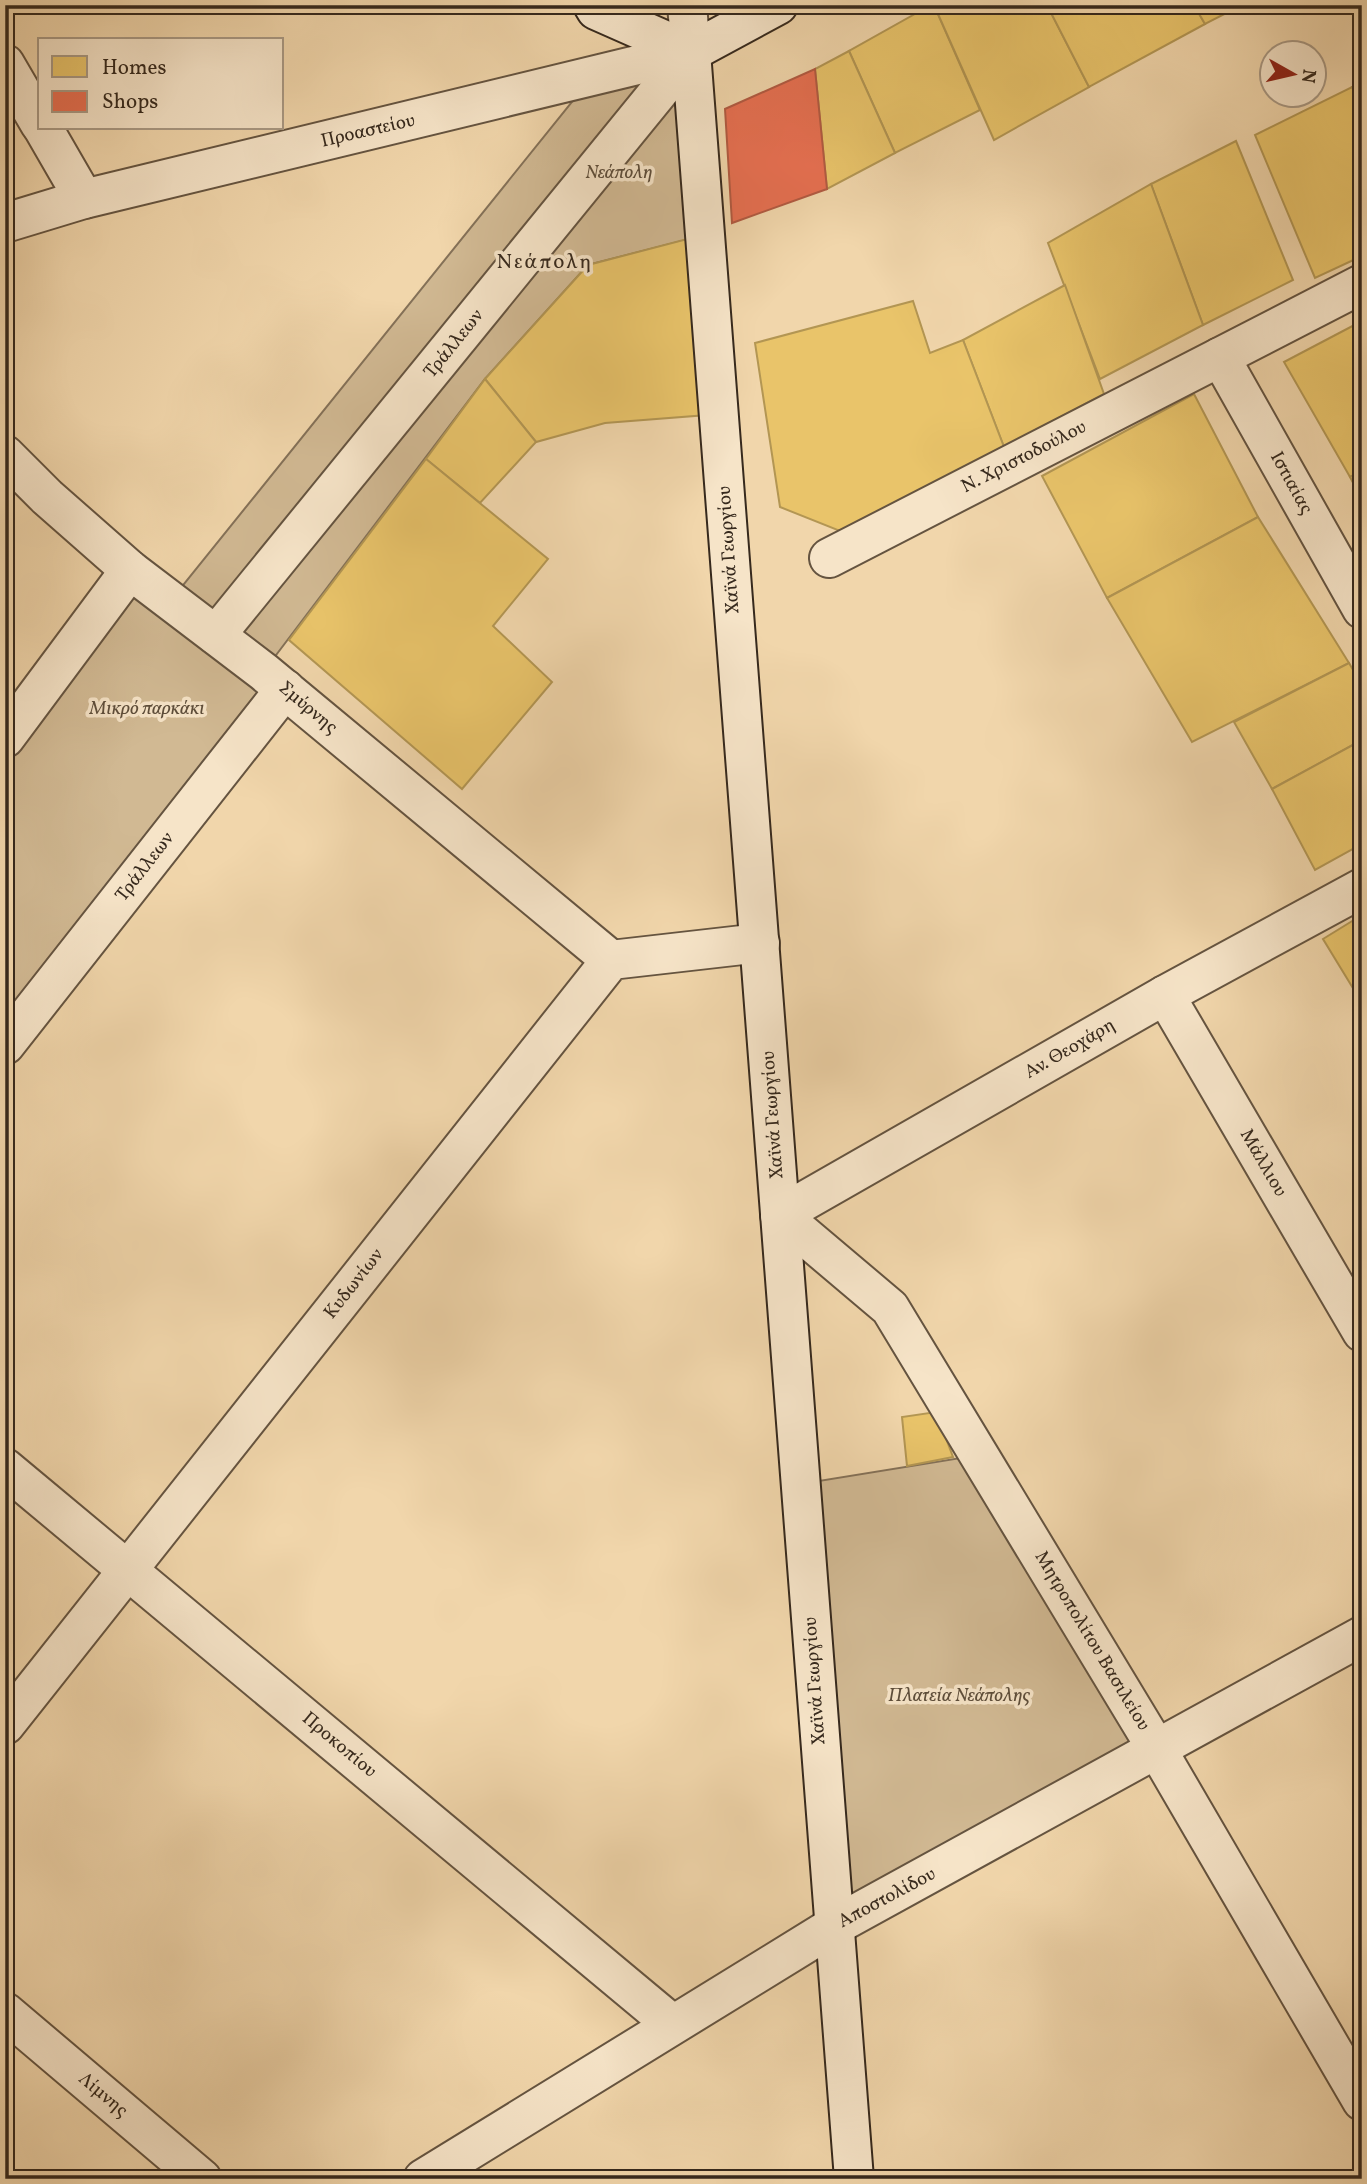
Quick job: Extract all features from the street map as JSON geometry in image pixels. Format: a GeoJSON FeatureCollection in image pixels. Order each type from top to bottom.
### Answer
{"type":"FeatureCollection","features":[{"type":"Feature","properties":{"kind":"street"},"geometry":{"type":"LineString","coordinates":[[593,5],[596,10],[691,52],[778,5]]}},
{"type":"Feature","properties":{"kind":"street","name":"Χαϊνά Γεωργίου"},"geometry":{"type":"LineString","coordinates":[[687,5],[854,2179]]}},
{"type":"Feature","properties":{"kind":"street","name":"Προαστείου"},"geometry":{"type":"LineString","coordinates":[[5,223],[84,199],[691,52]]}},
{"type":"Feature","properties":{"kind":"street","name":"Τράλλεων"},"geometry":{"type":"LineString","coordinates":[[216,635],[691,52]]}},
{"type":"Feature","properties":{"kind":"street"},"geometry":{"type":"LineString","coordinates":[[5,64],[38,121]]}},
{"type":"Feature","properties":{"kind":"street"},"geometry":{"type":"LineString","coordinates":[[43,130],[84,199]]}},
{"type":"Feature","properties":{"kind":"street","name":"Ν. Χριστοδούλου"},"geometry":{"type":"LineString","coordinates":[[829,558],[1362,284]]}},
{"type":"Feature","properties":{"kind":"street","name":"Ιστιαίας"},"geometry":{"type":"LineString","coordinates":[[1220,357],[1362,609]]}},
{"type":"Feature","properties":{"kind":"street","name":"Σμύρνης"},"geometry":{"type":"LineString","coordinates":[[5,455],[130,570],[285,689],[611,960]]}},
{"type":"Feature","properties":{"kind":"street"},"geometry":{"type":"LineString","coordinates":[[5,738],[130,570]]}},
{"type":"Feature","properties":{"kind":"street","name":"Τράλλεων"},"geometry":{"type":"LineString","coordinates":[[5,1045],[285,689]]}},
{"type":"Feature","properties":{"kind":"street","name":"Αν. Θεοχάρη"},"geometry":{"type":"LineString","coordinates":[[780,1215],[1165,995],[1362,888]]}},
{"type":"Feature","properties":{"kind":"street"},"geometry":{"type":"LineString","coordinates":[[611,960],[760,943]]}},
{"type":"Feature","properties":{"kind":"street","name":"Κυδωνίων"},"geometry":{"type":"LineString","coordinates":[[5,1725],[611,960]]}},
{"type":"Feature","properties":{"kind":"street","name":"Μάλλιου"},"geometry":{"type":"LineString","coordinates":[[1165,995],[1362,1332]]}},
{"type":"Feature","properties":{"kind":"street","name":"Μητροπολίτου Βασιλείου"},"geometry":{"type":"LineString","coordinates":[[780,1215],[890,1308],[1158,1751],[1362,2101]]}},
{"type":"Feature","properties":{"kind":"street","name":"Προκοπίου"},"geometry":{"type":"LineString","coordinates":[[5,1468],[672,2024]]}},
{"type":"Feature","properties":{"kind":"street","name":"Αποστολίδου"},"geometry":{"type":"LineString","coordinates":[[423,2179],[834,1926],[1158,1751],[1362,1636]]}},
{"type":"Feature","properties":{"kind":"street","name":"Λίμνης"},"geometry":{"type":"LineString","coordinates":[[5,2011],[202,2179]]}},
{"type":"Feature","properties":{"kind":"green space","name":"Μικρό παρκάκι"},"geometry":{"type":"Polygon","coordinates":[[[691,52],[705,235],[588,265],[485,379],[264,671],[285,689],[5,1045],[5,738],[130,570],[172,599],[579,93],[691,52]]]}},
{"type":"Feature","properties":{"kind":"green space","name":"Πλατεία Νεάπολης"},"geometry":{"type":"Polygon","coordinates":[[[979,1455],[1158,1751],[834,1926],[800,1484],[979,1455]]]}},
{"type":"Feature","properties":{"kind":"building: Homes"},"geometry":{"type":"Polygon","coordinates":[[[934,5],[980,110],[895,153],[849,51],[934,5]]]}},
{"type":"Feature","properties":{"kind":"building: Homes"},"geometry":{"type":"Polygon","coordinates":[[[934,5],[1047,5],[1089,87],[994,140],[934,5]]]}},
{"type":"Feature","properties":{"kind":"building: Homes"},"geometry":{"type":"Polygon","coordinates":[[[1047,5],[1194,5],[1205,24],[1089,87],[1047,5]]]}},
{"type":"Feature","properties":{"kind":"building: Homes"},"geometry":{"type":"Polygon","coordinates":[[[1194,5],[1242,5],[1205,24],[1194,5]]]}},
{"type":"Feature","properties":{"kind":"building: Homes"},"geometry":{"type":"Polygon","coordinates":[[[849,51],[895,153],[827,189],[815,69],[849,51]]]}},
{"type":"Feature","properties":{"kind":"building: Homes"},"geometry":{"type":"Polygon","coordinates":[[[1362,82],[1362,111],[1352,87],[1362,82]]]}},
{"type":"Feature","properties":{"kind":"building: Homes"},"geometry":{"type":"Polygon","coordinates":[[[1352,87],[1362,111],[1362,256],[1315,278],[1255,135],[1310,108],[1328,108],[1328,99],[1352,87]]]}},
{"type":"Feature","properties":{"kind":"building: Homes"},"geometry":{"type":"Polygon","coordinates":[[[1236,141],[1293,280],[1203,325],[1151,184],[1236,141]]]}},
{"type":"Feature","properties":{"kind":"building: Homes"},"geometry":{"type":"Polygon","coordinates":[[[1151,184],[1203,325],[1100,379],[1048,243],[1151,184]]]}},
{"type":"Feature","properties":{"kind":"building: Homes"},"geometry":{"type":"Polygon","coordinates":[[[695,237],[707,415],[605,423],[536,442],[485,379],[588,265],[695,237]]]}},
{"type":"Feature","properties":{"kind":"building: Homes"},"geometry":{"type":"Polygon","coordinates":[[[1065,285],[1104,394],[1004,447],[963,340],[1065,285]]]}},
{"type":"Feature","properties":{"kind":"building: Homes"},"geometry":{"type":"Polygon","coordinates":[[[913,301],[930,353],[963,340],[1004,447],[840,531],[780,507],[755,343],[913,301]]]}},
{"type":"Feature","properties":{"kind":"building: Homes"},"geometry":{"type":"Polygon","coordinates":[[[1362,321],[1362,471],[1350,477],[1284,362],[1362,321]]]}},
{"type":"Feature","properties":{"kind":"building: Homes"},"geometry":{"type":"Polygon","coordinates":[[[485,379],[536,442],[480,503],[426,459],[485,379]]]}},
{"type":"Feature","properties":{"kind":"building: Homes"},"geometry":{"type":"Polygon","coordinates":[[[1194,394],[1258,517],[1107,598],[1042,476],[1194,394]]]}},
{"type":"Feature","properties":{"kind":"building: Homes"},"geometry":{"type":"Polygon","coordinates":[[[426,459],[548,559],[493,626],[552,682],[462,789],[289,640],[426,459]]]}},
{"type":"Feature","properties":{"kind":"building: Homes"},"geometry":{"type":"Polygon","coordinates":[[[1362,471],[1362,500],[1350,477],[1362,471]]]}},
{"type":"Feature","properties":{"kind":"building: Homes"},"geometry":{"type":"Polygon","coordinates":[[[1258,517],[1349,663],[1192,742],[1107,598],[1258,517]]]}},
{"type":"Feature","properties":{"kind":"building: Homes"},"geometry":{"type":"Polygon","coordinates":[[[1349,663],[1362,685],[1362,740],[1272,789],[1234,722],[1349,663]]]}},
{"type":"Feature","properties":{"kind":"building: Homes"},"geometry":{"type":"Polygon","coordinates":[[[1362,740],[1362,844],[1315,870],[1272,789],[1362,740]]]}},
{"type":"Feature","properties":{"kind":"building: Homes"},"geometry":{"type":"Polygon","coordinates":[[[1362,915],[1362,1003],[1323,939],[1362,915]]]}},
{"type":"Feature","properties":{"kind":"building: Homes"},"geometry":{"type":"Polygon","coordinates":[[[936,1412],[953,1457],[907,1466],[902,1417],[936,1412]]]}},
{"type":"Feature","properties":{"kind":"building: Shops"},"geometry":{"type":"Polygon","coordinates":[[[815,69],[827,189],[732,223],[725,109],[815,69]]]}},
{"type":"Feature","properties":{"kind":"district","name":"Νεάπολη"},"geometry":{"type":"Point","coordinates":[545,262]}}]}
